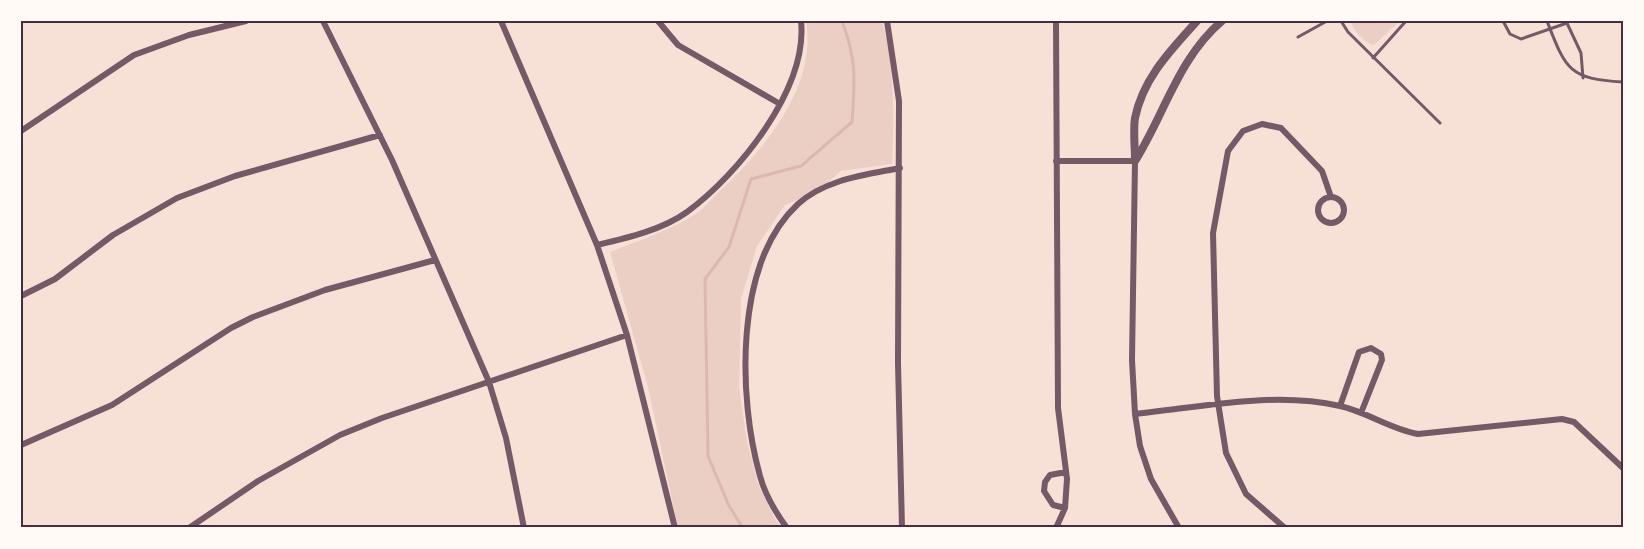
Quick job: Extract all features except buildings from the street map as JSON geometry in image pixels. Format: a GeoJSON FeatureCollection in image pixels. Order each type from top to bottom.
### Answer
{"type":"FeatureCollection","features":[{"type":"Feature","properties":{"kind":"street"},"geometry":{"type":"LineString","coordinates":[[21,131],[134,55],[189,35],[246,21]]}},
{"type":"Feature","properties":{"kind":"street"},"geometry":{"type":"LineString","coordinates":[[323,21],[380,135],[489,382],[506,438],[524,528]]}},
{"type":"Feature","properties":{"kind":"street"},"geometry":{"type":"LineString","coordinates":[[501,21],[597,244],[627,335],[675,528]]}},
{"type":"Feature","properties":{"kind":"street"},"geometry":{"type":"LineString","coordinates":[[658,21],[678,45],[780,104]]}},
{"type":"Feature","properties":{"kind":"street"},"geometry":{"type":"LineString","coordinates":[[597,244],[656,228],[686,213],[750,148],[780,104],[795,72],[801,50],[801,21]]}},
{"type":"Feature","properties":{"kind":"street"},"geometry":{"type":"LineString","coordinates":[[887,21],[899,101],[898,363],[902,528]]}},
{"type":"Feature","properties":{"kind":"street"},"geometry":{"type":"LineString","coordinates":[[1056,21],[1058,408],[1066,472],[1065,508],[1056,528]]}},
{"type":"Feature","properties":{"kind":"street"},"geometry":{"type":"LineString","coordinates":[[1179,528],[1151,479],[1140,446],[1135,414],[1132,360],[1135,118],[1147,84],[1162,60],[1197,21]]}},
{"type":"Feature","properties":{"kind":"street"},"geometry":{"type":"LineString","coordinates":[[1135,161],[1154,132],[1184,68],[1213,28],[1222,21]]}},
{"type":"Feature","properties":{"kind":"street"},"geometry":{"type":"LineString","coordinates":[[1285,528],[1246,494],[1226,453],[1219,405],[1213,232],[1228,151],[1243,131],[1262,124],[1281,128],[1300,144],[1322,171],[1331,197],[1340,201],[1344,210],[1340,220],[1331,223],[1322,219],[1318,210],[1322,201],[1331,197]]}},
{"type":"Feature","properties":{"kind":"street"},"geometry":{"type":"LineString","coordinates":[[21,296],[55,279],[112,235],[177,198],[234,176],[380,135]]}},
{"type":"Feature","properties":{"kind":"street"},"geometry":{"type":"LineString","coordinates":[[1056,161],[1135,161]]}},
{"type":"Feature","properties":{"kind":"street"},"geometry":{"type":"LineString","coordinates":[[787,528],[775,512],[760,478],[751,433],[747,341],[760,262],[776,230],[799,204],[818,190],[842,180],[900,168]]}},
{"type":"Feature","properties":{"kind":"street"},"geometry":{"type":"LineString","coordinates":[[21,445],[112,405],[231,328],[253,317],[325,290],[435,260]]}},
{"type":"Feature","properties":{"kind":"street"},"geometry":{"type":"LineString","coordinates":[[189,528],[258,481],[340,435],[627,335]]}},
{"type":"Feature","properties":{"kind":"street"},"geometry":{"type":"LineString","coordinates":[[1340,406],[1359,352],[1371,348],[1381,354],[1382,360],[1361,413]]}},
{"type":"Feature","properties":{"kind":"street"},"geometry":{"type":"LineString","coordinates":[[1135,414],[1296,398],[1340,406],[1403,431],[1418,434],[1562,419],[1574,422],[1623,468]]}},
{"type":"Feature","properties":{"kind":"street"},"geometry":{"type":"LineString","coordinates":[[1065,508],[1053,505],[1047,499],[1044,491],[1045,482],[1050,475],[1066,472]]}},
{"type":"Feature","properties":{"kind":"lane"},"geometry":{"type":"LineString","coordinates":[[1298,37],[1327,21]]}},
{"type":"Feature","properties":{"kind":"lane"},"geometry":{"type":"LineString","coordinates":[[1341,21],[1348,32],[1373,58],[1440,123]]}},
{"type":"Feature","properties":{"kind":"lane"},"geometry":{"type":"LineString","coordinates":[[1373,58],[1406,21]]}},
{"type":"Feature","properties":{"kind":"lane"},"geometry":{"type":"LineString","coordinates":[[1503,21],[1515,38],[1551,30],[1566,22],[1581,53],[1583,78]]}},
{"type":"Feature","properties":{"kind":"lane"},"geometry":{"type":"LineString","coordinates":[[1547,21],[1566,63],[1583,78],[1623,81]]}},
{"type":"Feature","properties":{"kind":"shaded area"},"geometry":{"type":"Polygon","coordinates":[[[806,21],[882,21],[891,74],[892,164],[841,171],[818,191],[785,205],[757,246],[741,299],[739,387],[747,441],[758,484],[776,521],[783,528],[678,528],[648,387],[610,252],[664,231],[694,215],[705,207],[754,155],[784,115],[796,92],[804,69],[807,45],[806,21]]]}},
{"type":"Feature","properties":{"kind":"shaded area"},"geometry":{"type":"Polygon","coordinates":[[[1351,21],[1400,21],[1374,45],[1360,36],[1351,21]]]}},
{"type":"Feature","properties":{"kind":"waterway"},"geometry":{"type":"LineString","coordinates":[[743,528],[729,506],[708,456],[705,279],[729,247],[751,179],[801,166],[852,122],[853,59],[842,21]]}}]}
